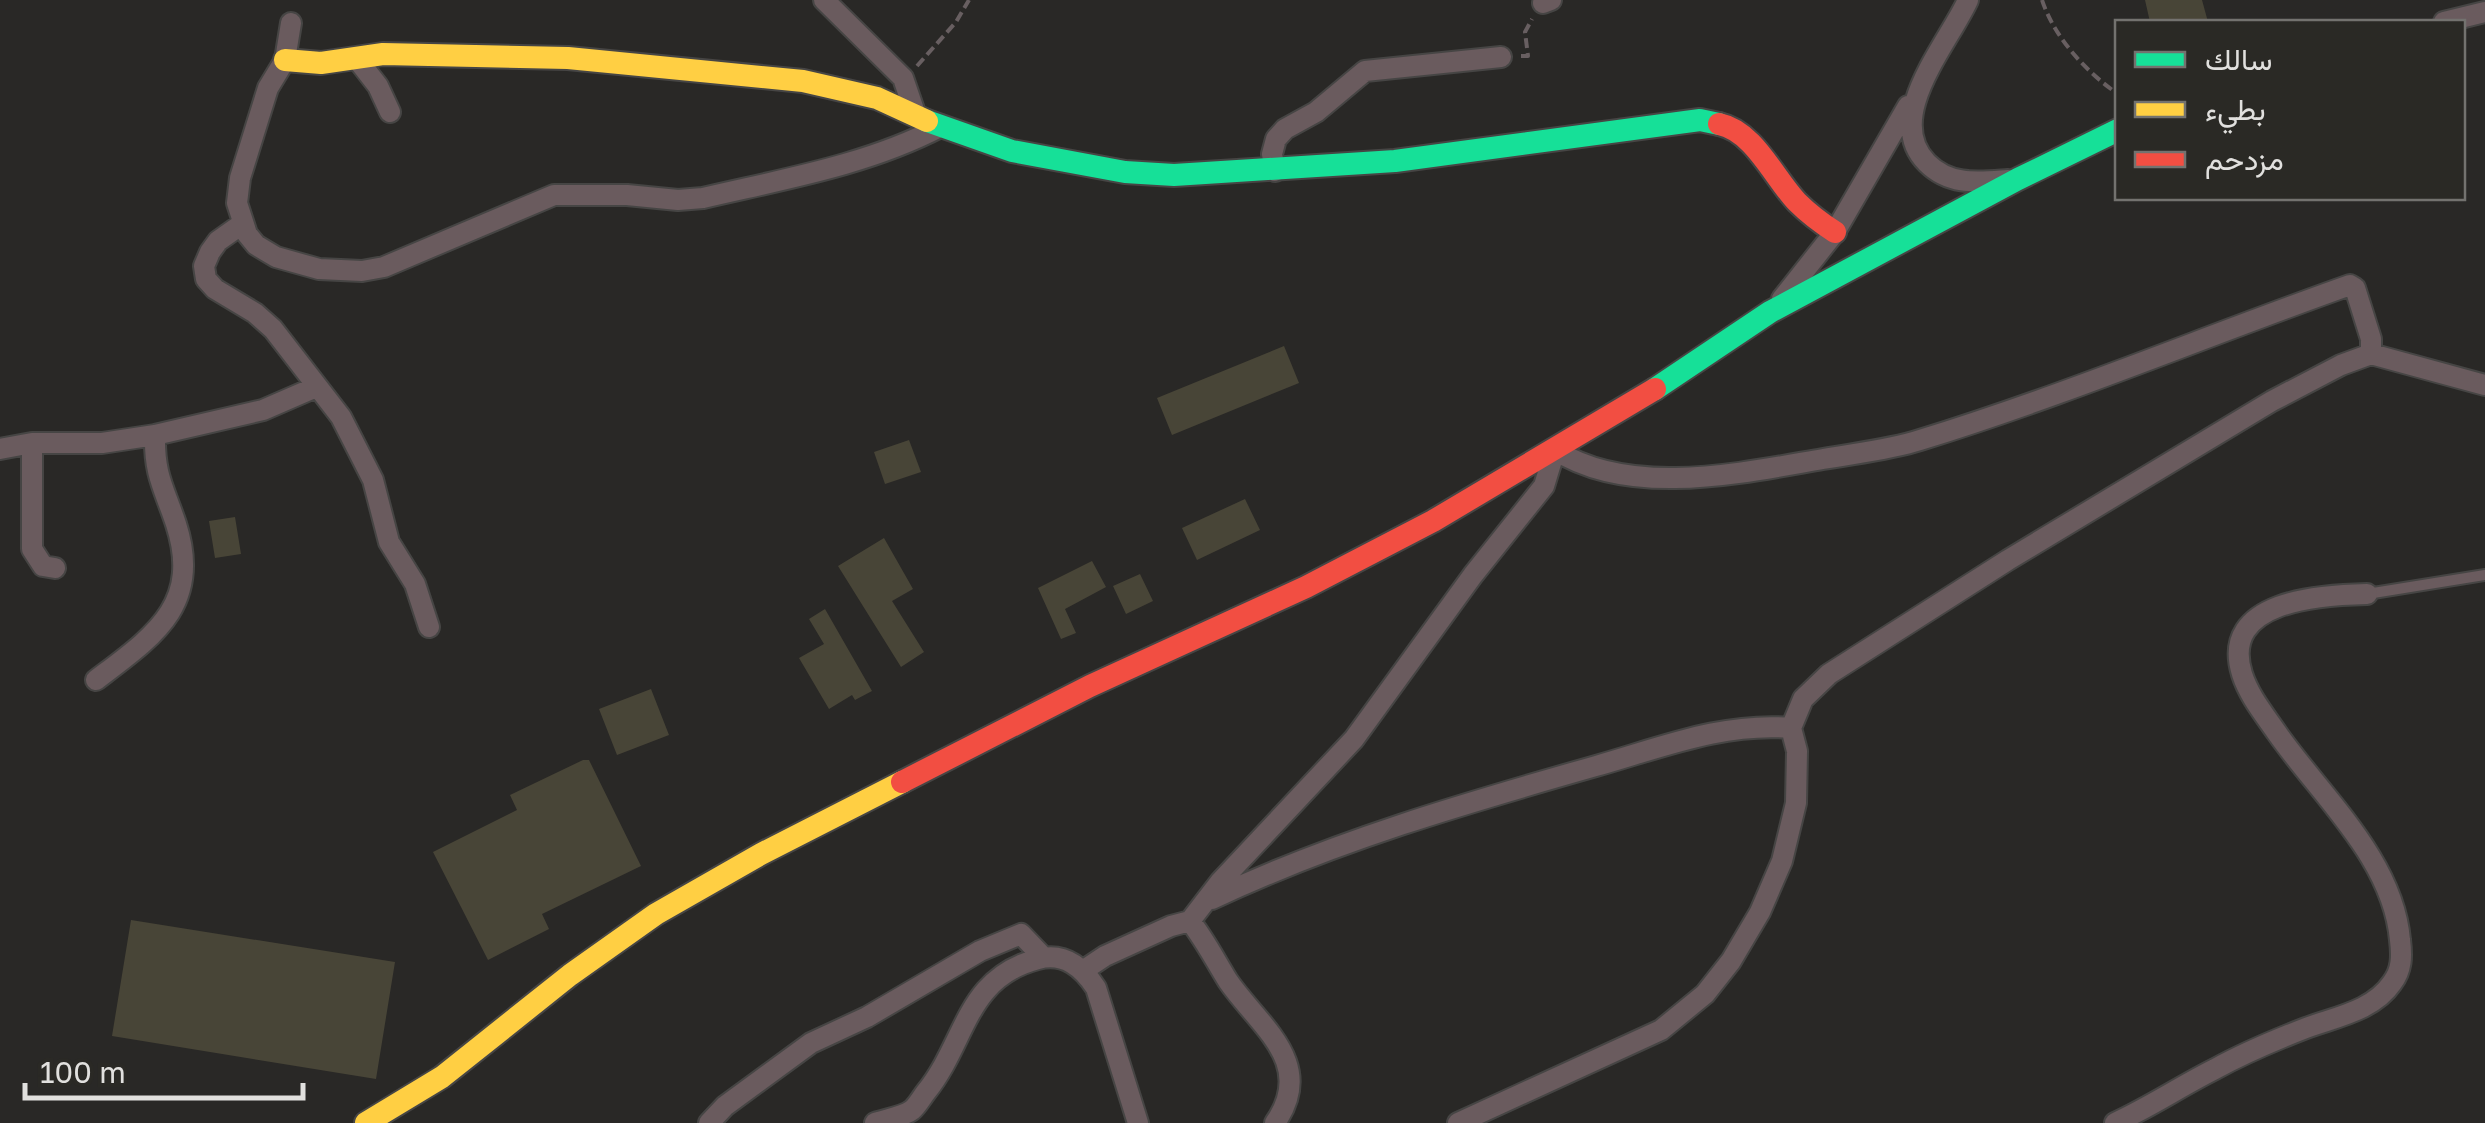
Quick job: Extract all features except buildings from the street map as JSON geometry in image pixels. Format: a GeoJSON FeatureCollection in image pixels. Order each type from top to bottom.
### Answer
{"type":"FeatureCollection","features":[{"type":"Feature","properties":{"kind":"street"},"geometry":{"type":"LineString","coordinates":[[824,0],[903,78],[914,113]]}},
{"type":"Feature","properties":{"kind":"street"},"geometry":{"type":"LineString","coordinates":[[1770,312],[1805,274],[1835,232],[1968,0]]}},
{"type":"Feature","properties":{"kind":"street"},"geometry":{"type":"LineString","coordinates":[[2452,20],[2485,12]]}},
{"type":"Feature","properties":{"kind":"street"},"geometry":{"type":"LineString","coordinates":[[290,23],[285,60],[268,88],[240,178],[238,202],[242,224],[256,245],[276,257],[342,272],[384,267],[554,195],[704,198],[861,160],[899,148],[940,127]]}},
{"type":"Feature","properties":{"kind":"street"},"geometry":{"type":"LineString","coordinates":[[285,60],[321,63],[382,54],[660,65],[840,88],[877,98],[940,127],[1012,151],[1125,172],[1208,176],[1395,161],[1700,120],[1730,126],[1742,135],[1795,200],[1835,232]]}},
{"type":"Feature","properties":{"kind":"street"},"geometry":{"type":"LineString","coordinates":[[1275,171],[1272,154],[1276,138],[1316,112],[1366,71],[1501,57]]}},
{"type":"Feature","properties":{"kind":"street"},"geometry":{"type":"LineString","coordinates":[[358,59],[378,86],[390,112]]}},
{"type":"Feature","properties":{"kind":"street"},"geometry":{"type":"LineString","coordinates":[[1921,84],[1910,125],[1916,150],[1930,166],[1952,179],[1972,183],[2018,179]]}},
{"type":"Feature","properties":{"kind":"street"},"geometry":{"type":"LineString","coordinates":[[366,1123],[442,1078],[570,975],[656,914],[746,862],[1090,686],[1306,587],[1434,522],[1648,394],[1770,312],[2115,131]]}},
{"type":"Feature","properties":{"kind":"street"},"geometry":{"type":"LineString","coordinates":[[242,224],[218,241],[210,252],[204,266],[206,279],[273,329],[341,416],[374,480],[390,542],[415,584],[429,627]]}},
{"type":"Feature","properties":{"kind":"street"},"geometry":{"type":"LineString","coordinates":[[1556,450],[1599,469],[1645,476],[1727,472],[1884,450],[2109,374],[2350,284],[2355,288],[2372,340],[2371,354]]}},
{"type":"Feature","properties":{"kind":"street"},"geometry":{"type":"LineString","coordinates":[[1458,1123],[1661,1030],[1705,994],[1760,912],[1782,862],[1796,803],[1798,751],[1791,728],[1812,687],[2008,560],[2256,410],[2342,365],[2371,354],[2485,385]]}},
{"type":"Feature","properties":{"kind":"street"},"geometry":{"type":"LineString","coordinates":[[0,449],[32,443],[102,443],[156,435],[263,410],[316,388]]}},
{"type":"Feature","properties":{"kind":"street"},"geometry":{"type":"LineString","coordinates":[[96,680],[154,633],[180,597],[184,573],[181,548],[154,463],[156,435]]}},
{"type":"Feature","properties":{"kind":"street"},"geometry":{"type":"LineString","coordinates":[[32,443],[32,549],[43,566],[55,568]]}},
{"type":"Feature","properties":{"kind":"street"},"geometry":{"type":"LineString","coordinates":[[1084,970],[1106,956],[1190,921],[1365,724],[1544,486],[1556,450]]}},
{"type":"Feature","properties":{"kind":"street"},"geometry":{"type":"LineString","coordinates":[[2115,1123],[2241,1056],[2372,1003],[2399,972],[2400,930],[2384,884],[2344,820],[2253,699],[2239,654],[2254,622],[2270,610],[2314,596],[2367,594]]}},
{"type":"Feature","properties":{"kind":"street"},"geometry":{"type":"LineString","coordinates":[[1206,902],[1326,849],[1545,781],[1739,727],[1791,728]]}},
{"type":"Feature","properties":{"kind":"street"},"geometry":{"type":"LineString","coordinates":[[1190,921],[1228,980],[1270,1030],[1287,1062],[1290,1093],[1276,1123]]}},
{"type":"Feature","properties":{"kind":"street"},"geometry":{"type":"LineString","coordinates":[[709,1123],[738,1096],[811,1044],[867,1017],[980,951],[1021,934],[1042,958]]}},
{"type":"Feature","properties":{"kind":"street"},"geometry":{"type":"LineString","coordinates":[[875,1123],[915,1117],[966,1019],[992,980],[1016,966],[1042,958],[1068,960],[1084,970],[1103,1006],[1138,1123]]}},
{"type":"Feature","properties":{"kind":"lane"},"geometry":{"type":"LineString","coordinates":[[2367,594],[2485,575]]}},
{"type":"Feature","properties":{"kind":"path"},"geometry":{"type":"LineString","coordinates":[[903,78],[956,22],[969,0]]}},
{"type":"Feature","properties":{"kind":"path"},"geometry":{"type":"LineString","coordinates":[[2042,0],[2049,22],[2098,80],[2115,92]]}},
{"type":"Feature","properties":{"kind":"path"},"geometry":{"type":"LineString","coordinates":[[1501,57],[1528,56],[1525,32],[1547,1]]}},
{"type":"Feature","properties":{"kind":"traffic: fast"},"geometry":{"type":"LineString","coordinates":[[927,121],[1012,151],[1125,172],[1174,175],[1395,161],[1700,120],[1719,124]]}},
{"type":"Feature","properties":{"kind":"traffic: fast"},"geometry":{"type":"LineString","coordinates":[[1655,389],[1770,312],[2115,131]]}},
{"type":"Feature","properties":{"kind":"traffic: slow"},"geometry":{"type":"LineString","coordinates":[[285,60],[321,63],[383,54],[568,58],[803,81],[877,98],[927,121]]}},
{"type":"Feature","properties":{"kind":"traffic: slow"},"geometry":{"type":"LineString","coordinates":[[366,1123],[442,1077],[570,975],[656,914],[761,854],[902,782]]}},
{"type":"Feature","properties":{"kind":"traffic: jam"},"geometry":{"type":"LineString","coordinates":[[1719,124],[1753,145],[1797,202],[1835,232]]}},
{"type":"Feature","properties":{"kind":"traffic: jam"},"geometry":{"type":"LineString","coordinates":[[902,782],[1090,686],[1306,587],[1433,521],[1655,389]]}}]}
